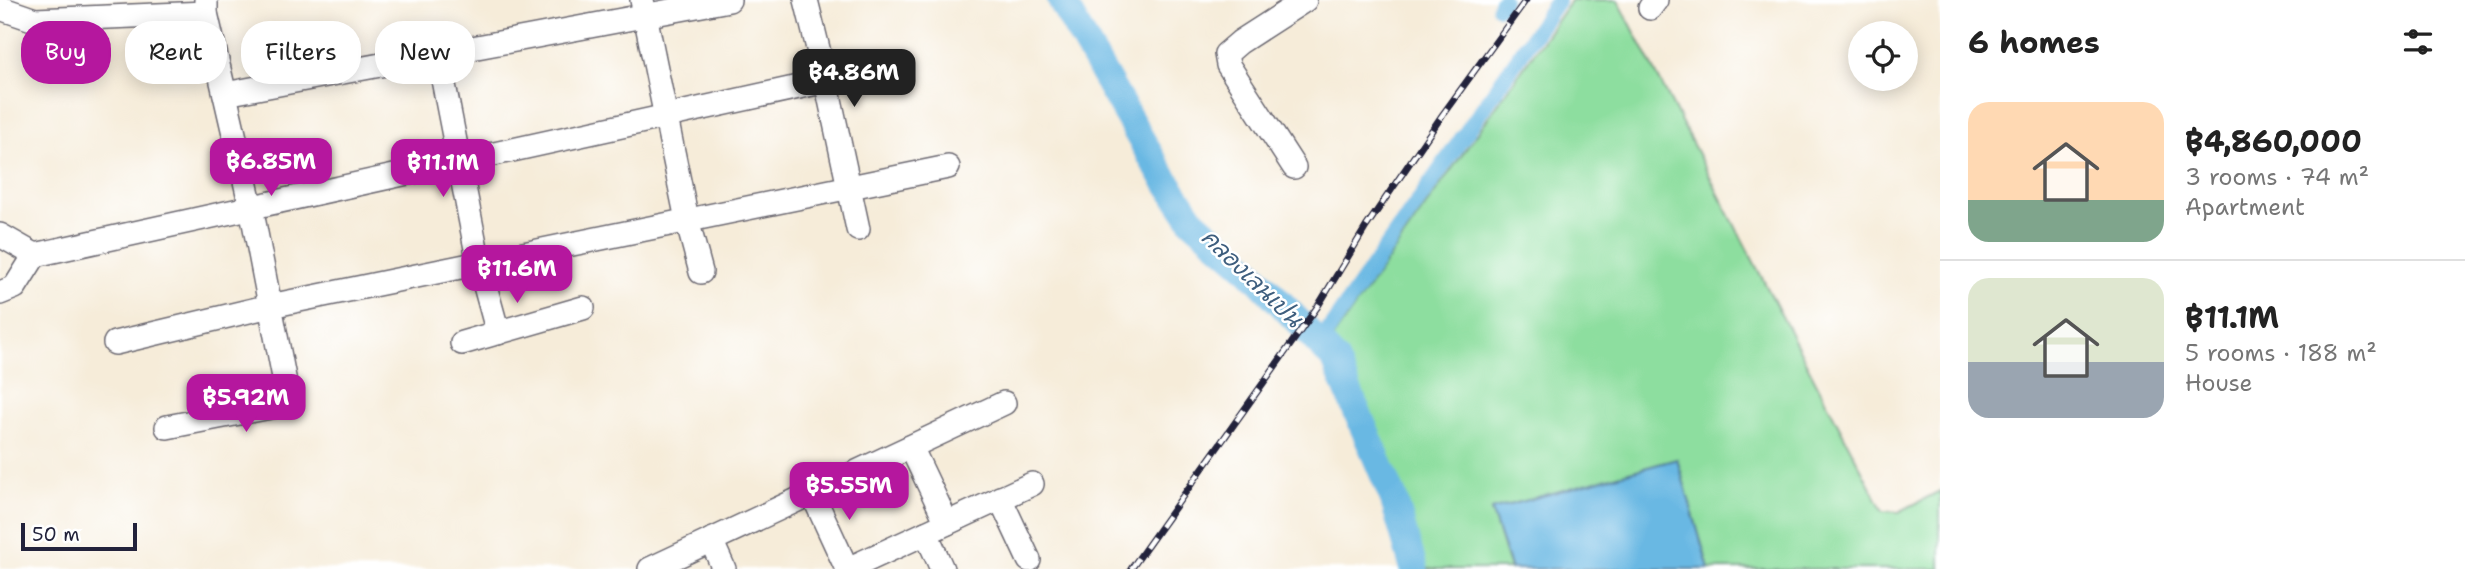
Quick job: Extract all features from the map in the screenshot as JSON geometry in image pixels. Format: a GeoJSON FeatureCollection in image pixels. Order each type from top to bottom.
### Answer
{"type":"FeatureCollection","features":[{"type":"Feature","properties":{"kind":"street"},"geometry":{"type":"LineString","coordinates":[[475,46],[643,8],[729,0]]}},
{"type":"Feature","properties":{"kind":"street"},"geometry":{"type":"LineString","coordinates":[[806,0],[858,229]]}},
{"type":"Feature","properties":{"kind":"street"},"geometry":{"type":"LineString","coordinates":[[1294,167],[1228,65],[1226,54],[1240,41],[1305,0]]}},
{"type":"Feature","properties":{"kind":"street"},"geometry":{"type":"LineString","coordinates":[[0,8],[35,20],[206,7],[251,207],[287,393],[284,401],[276,406],[166,426]]}},
{"type":"Feature","properties":{"kind":"street"},"geometry":{"type":"LineString","coordinates":[[643,8],[687,220],[701,272]]}},
{"type":"Feature","properties":{"kind":"street"},"geometry":{"type":"LineString","coordinates":[[225,94],[375,66]]}},
{"type":"Feature","properties":{"kind":"street"},"geometry":{"type":"LineString","coordinates":[[0,234],[35,255],[826,81]]}},
{"type":"Feature","properties":{"kind":"street"},"geometry":{"type":"LineString","coordinates":[[444,84],[479,264],[498,333]]}},
{"type":"Feature","properties":{"kind":"street"},"geometry":{"type":"LineString","coordinates":[[115,343],[270,306],[948,167]]}},
{"type":"Feature","properties":{"kind":"street"},"geometry":{"type":"LineString","coordinates":[[0,293],[15,287],[35,255]]}},
{"type":"Feature","properties":{"kind":"street"},"geometry":{"type":"LineString","coordinates":[[462,343],[583,308]]}},
{"type":"Feature","properties":{"kind":"street"},"geometry":{"type":"LineString","coordinates":[[650,569],[1004,403]]}},
{"type":"Feature","properties":{"kind":"street"},"geometry":{"type":"LineString","coordinates":[[911,447],[947,523]]}},
{"type":"Feature","properties":{"kind":"street"},"geometry":{"type":"LineString","coordinates":[[812,494],[853,568],[1032,484]]}},
{"type":"Feature","properties":{"kind":"street"},"geometry":{"type":"LineString","coordinates":[[1000,499],[1028,560]]}},
{"type":"Feature","properties":{"kind":"street"},"geometry":{"type":"LineString","coordinates":[[926,533],[942,569]]}},
{"type":"Feature","properties":{"kind":"street"},"geometry":{"type":"LineString","coordinates":[[711,540],[724,569]]}},
{"type":"Feature","properties":{"kind":"green space"},"geometry":{"type":"Polygon","coordinates":[[[1571,0],[1618,0],[1883,511],[1899,512],[1940,491],[1940,569],[1709,569],[1677,459],[1491,510],[1510,569],[1426,569],[1382,443],[1332,339],[1571,0]]]}},
{"type":"Feature","properties":{"kind":"water"},"geometry":{"type":"Polygon","coordinates":[[[1677,459],[1709,569],[1511,569],[1491,510],[1677,459]]]}},
{"type":"Feature","properties":{"kind":"waterway","name":"คลองเลนเปน"},"geometry":{"type":"LineString","coordinates":[[1061,0],[1157,167],[1193,221],[1247,268],[1335,360],[1393,497],[1414,569]]}},
{"type":"Feature","properties":{"kind":"waterway"},"geometry":{"type":"LineString","coordinates":[[1499,7],[1503,0]]}},
{"type":"Feature","properties":{"kind":"waterway"},"geometry":{"type":"LineString","coordinates":[[1319,344],[1558,0]]}},
{"type":"Feature","properties":{"kind":"railway"},"geometry":{"type":"LineString","coordinates":[[1131,569],[1318,306],[1366,227],[1443,114],[1526,0]]}}]}
